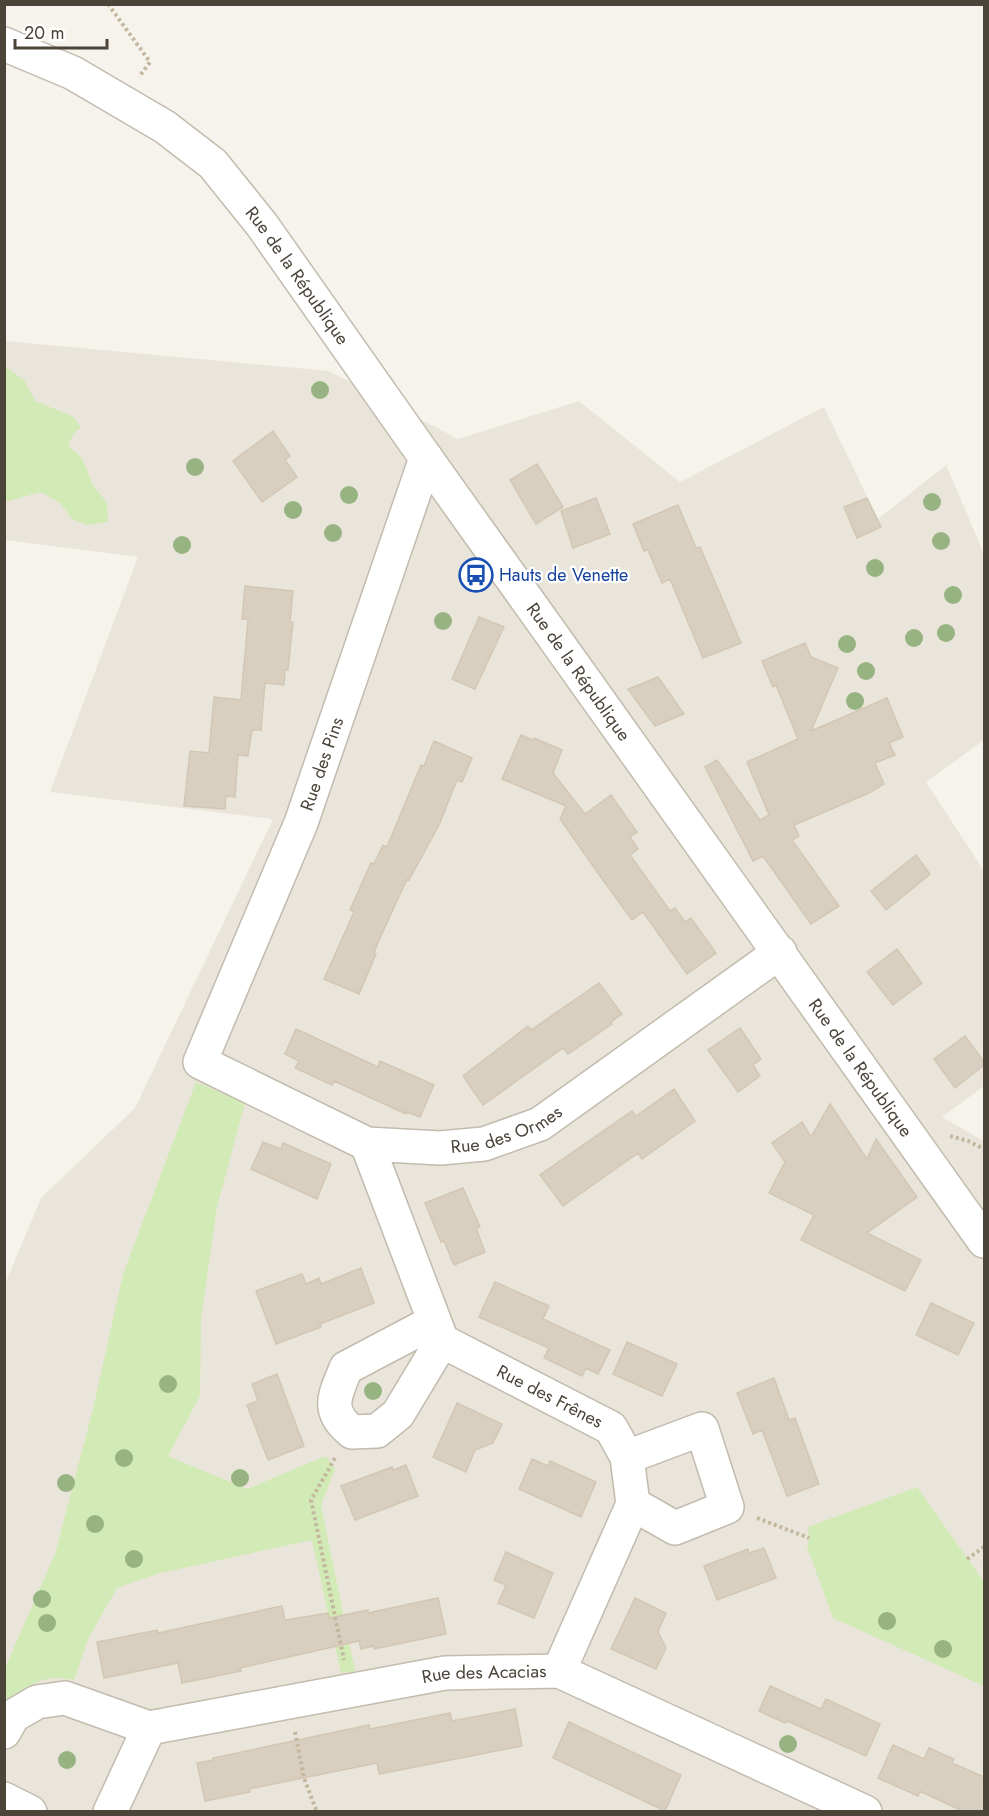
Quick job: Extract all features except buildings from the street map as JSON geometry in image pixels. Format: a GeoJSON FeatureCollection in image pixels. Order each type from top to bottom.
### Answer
{"type":"FeatureCollection","features":[{"type":"Feature","properties":{"kind":"street","name":"Rue de la République"},"geometry":{"type":"LineString","coordinates":[[4,44],[73,73],[165,128],[213,164],[262,225],[984,1241]]}},
{"type":"Feature","properties":{"kind":"street","name":"Rue des Pins"},"geometry":{"type":"LineString","coordinates":[[200,1062],[302,823],[426,458]]}},
{"type":"Feature","properties":{"kind":"street","name":"Rue des Ormes"},"geometry":{"type":"LineString","coordinates":[[200,1062],[367,1144],[440,1148],[484,1144],[540,1124],[780,952]]}},
{"type":"Feature","properties":{"kind":"street"},"geometry":{"type":"LineString","coordinates":[[367,1144],[437,1332],[398,1414],[377,1431],[352,1432],[339,1421],[334,1400],[346,1368],[437,1332]]}},
{"type":"Feature","properties":{"kind":"street","name":"Rue des Frênes"},"geometry":{"type":"LineString","coordinates":[[437,1332],[611,1428],[627,1457],[633,1504]]}},
{"type":"Feature","properties":{"kind":"street"},"geometry":{"type":"LineString","coordinates":[[559,1671],[633,1504],[675,1528],[727,1507],[702,1429],[627,1457]]}},
{"type":"Feature","properties":{"kind":"street","name":"Rue des Acacias"},"geometry":{"type":"LineString","coordinates":[[149,1728],[445,1673],[559,1671],[865,1812]]}},
{"type":"Feature","properties":{"kind":"street"},"geometry":{"type":"LineString","coordinates":[[4,1732],[13,1716],[37,1702],[65,1698],[149,1728],[110,1812]]}},
{"type":"Feature","properties":{"kind":"street"},"geometry":{"type":"LineString","coordinates":[[4,1799],[30,1812]]}},
{"type":"Feature","properties":{"kind":"path"},"geometry":{"type":"LineString","coordinates":[[108,4],[150,62],[123,102]]}},
{"type":"Feature","properties":{"kind":"path"},"geometry":{"type":"LineString","coordinates":[[351,1690],[311,1500],[352,1432]]}},
{"type":"Feature","properties":{"kind":"path"},"geometry":{"type":"LineString","coordinates":[[727,1507],[809,1538]]}},
{"type":"Feature","properties":{"kind":"path"},"geometry":{"type":"LineString","coordinates":[[967,1559],[984,1547]]}},
{"type":"Feature","properties":{"kind":"path"},"geometry":{"type":"LineString","coordinates":[[290,1701],[304,1778],[317,1812]]}},
{"type":"Feature","properties":{"kind":"shaded area"},"geometry":{"type":"Polygon","coordinates":[[[5,341],[329,371],[458,439],[579,401],[680,482],[824,407],[878,519],[946,465],[984,554],[984,740],[926,782],[984,871],[984,1086],[942,1117],[984,1141],[984,1811],[5,1811],[5,1284],[41,1198],[135,1108],[273,819],[50,792],[138,557],[5,540],[5,341]]]}},
{"type":"Feature","properties":{"kind":"green space"},"geometry":{"type":"Polygon","coordinates":[[[5,366],[24,380],[35,401],[72,416],[81,427],[73,434],[68,446],[82,458],[93,485],[107,503],[108,522],[88,525],[72,519],[60,503],[41,492],[5,502],[5,366]]]}},
{"type":"Feature","properties":{"kind":"green space"},"geometry":{"type":"Polygon","coordinates":[[[196,1082],[245,1103],[217,1207],[201,1319],[200,1396],[168,1456],[247,1489],[326,1456],[335,1469],[321,1505],[355,1671],[341,1673],[312,1540],[160,1573],[117,1588],[88,1639],[74,1680],[45,1679],[5,1702],[5,1668],[55,1554],[93,1409],[123,1274],[196,1082]]]}},
{"type":"Feature","properties":{"kind":"green space"},"geometry":{"type":"Polygon","coordinates":[[[917,1487],[984,1582],[984,1686],[833,1618],[807,1547],[808,1527],[917,1487]]]}},
{"type":"Feature","properties":{"kind":"place","name":"Hauts de Venette"},"geometry":{"type":"Point","coordinates":[476,575]}}]}
